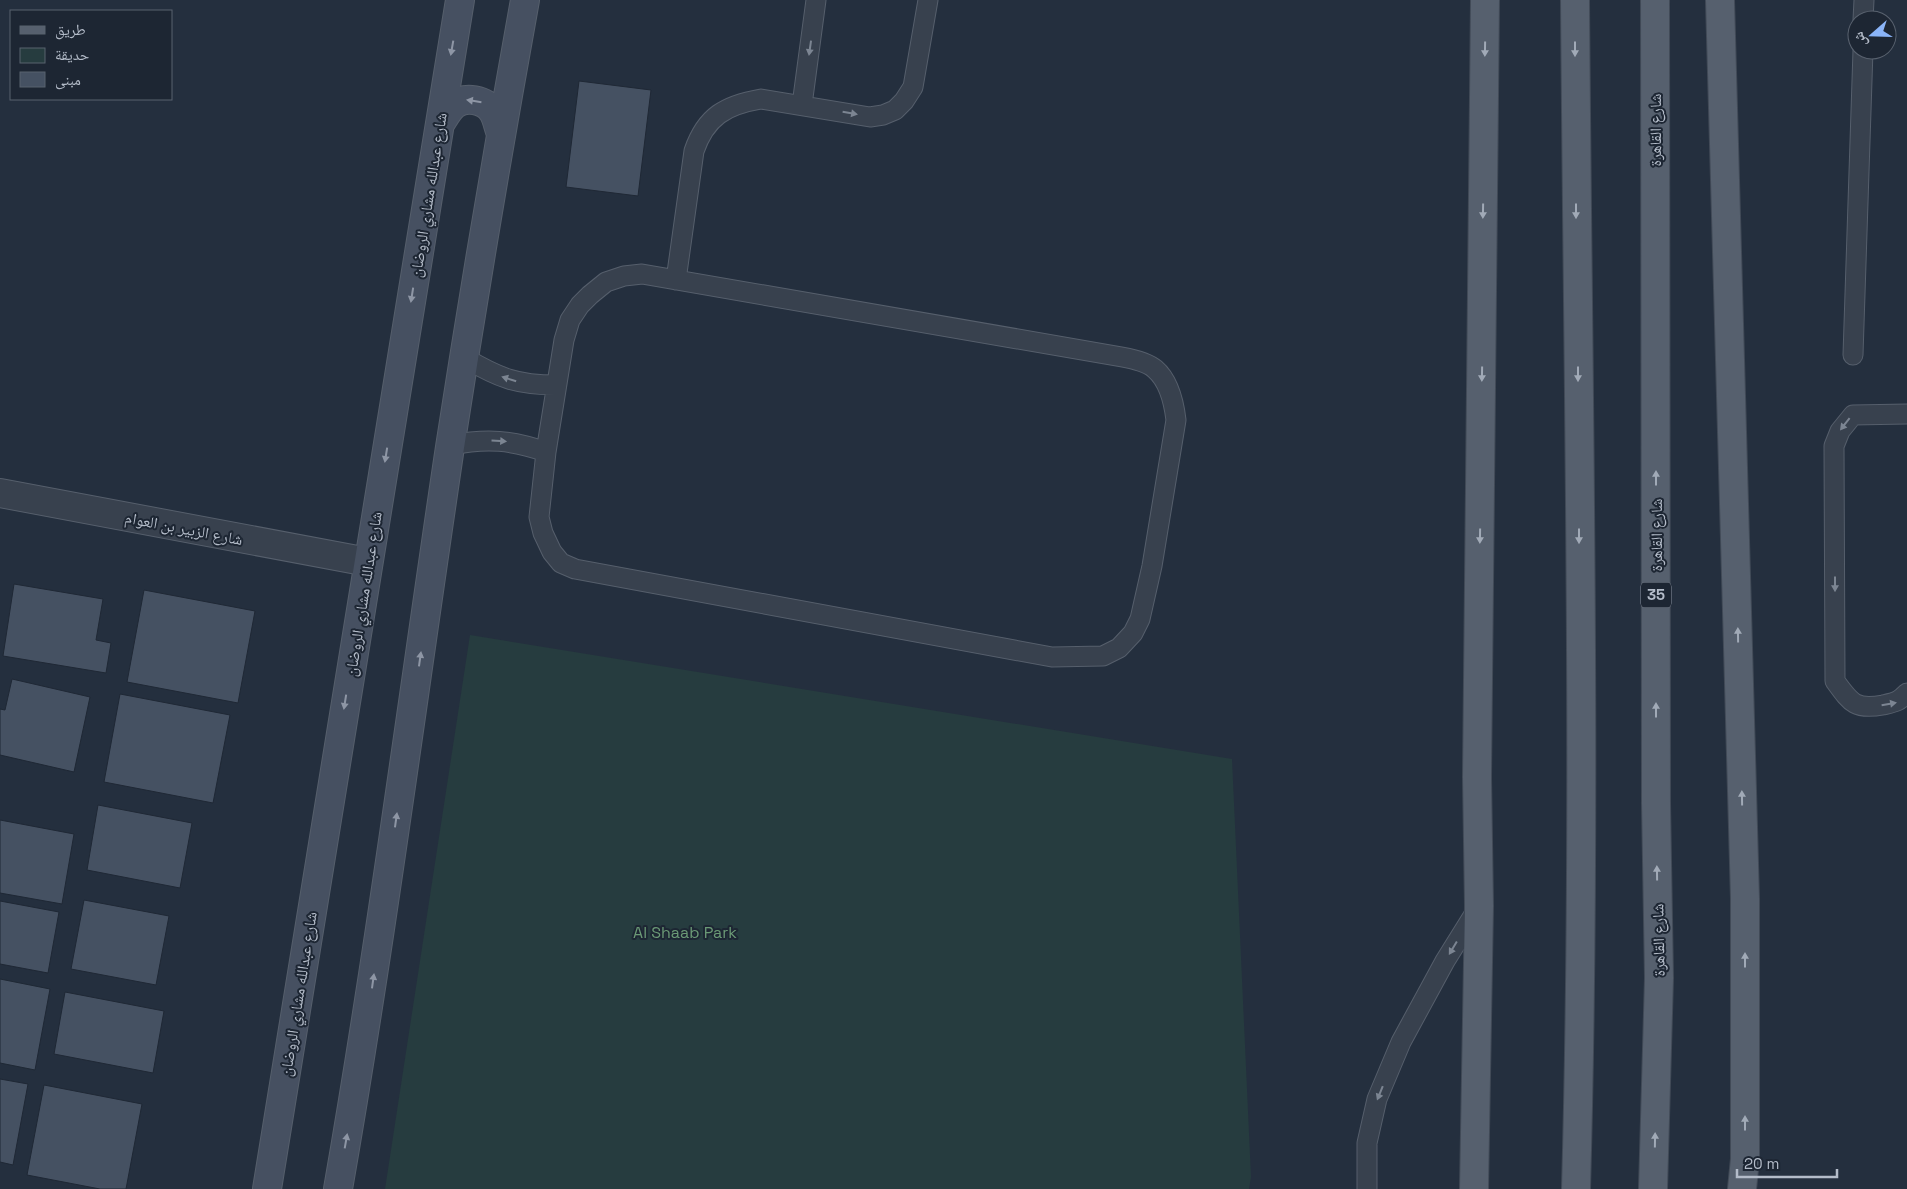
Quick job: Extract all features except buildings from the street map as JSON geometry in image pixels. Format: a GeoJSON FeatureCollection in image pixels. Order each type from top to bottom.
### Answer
{"type":"FeatureCollection","features":[{"type":"Feature","properties":{"kind":"main road"},"geometry":{"type":"LineString","coordinates":[[1474,1189],[1485,0]]}},
{"type":"Feature","properties":{"kind":"main road"},"geometry":{"type":"LineString","coordinates":[[1575,0],[1581,792],[1580,1038],[1576,1189]]}},
{"type":"Feature","properties":{"kind":"main road","name":"شارع القاهرة"},"geometry":{"type":"LineString","coordinates":[[1653,1189],[1659,978],[1656,793],[1655,0]]}},
{"type":"Feature","properties":{"kind":"main road"},"geometry":{"type":"LineString","coordinates":[[1720,0],[1745,899],[1745,1159],[1742,1189]]}},
{"type":"Feature","properties":{"kind":"street","name":"شارع عبدالله مشاري الروضان"},"geometry":{"type":"LineString","coordinates":[[267,1189],[460,0]]}},
{"type":"Feature","properties":{"kind":"street"},"geometry":{"type":"LineString","coordinates":[[338,1189],[365,1031],[451,445],[500,134],[525,0]]}},
{"type":"Feature","properties":{"kind":"street"},"geometry":{"type":"LineString","coordinates":[[440,124],[455,104],[468,100],[479,101],[486,104],[493,112],[500,134]]}},
{"type":"Feature","properties":{"kind":"street","name":"شارع الزبير بن العوام"},"geometry":{"type":"LineString","coordinates":[[0,493],[368,562]]}},
{"type":"Feature","properties":{"kind":"lane"},"geometry":{"type":"LineString","coordinates":[[802,105],[816,0]]}},
{"type":"Feature","properties":{"kind":"lane"},"geometry":{"type":"LineString","coordinates":[[676,280],[694,151],[700,135],[710,121],[728,108],[744,102],[761,99],[870,117],[883,115],[895,110],[904,101],[913,87],[928,0]]}},
{"type":"Feature","properties":{"kind":"lane"},"geometry":{"type":"LineString","coordinates":[[1853,355],[1862,60]]}},
{"type":"Feature","properties":{"kind":"lane"},"geometry":{"type":"LineString","coordinates":[[642,274],[676,280],[1139,360],[1155,369],[1166,385],[1174,404],[1176,420],[1152,566],[1140,619],[1133,633],[1119,648],[1103,656],[1052,657],[575,569],[561,563],[552,552],[543,533],[539,517],[556,385],[564,340],[570,320],[580,305],[606,282],[624,276],[642,274]]}},
{"type":"Feature","properties":{"kind":"lane"},"geometry":{"type":"LineString","coordinates":[[466,358],[487,371],[509,381],[533,385],[556,385]]}},
{"type":"Feature","properties":{"kind":"lane"},"geometry":{"type":"LineString","coordinates":[[1907,414],[1853,415],[1840,431],[1834,446],[1835,681],[1848,699],[1865,708],[1899,702],[1907,693]]}},
{"type":"Feature","properties":{"kind":"lane"},"geometry":{"type":"LineString","coordinates":[[451,445],[499,440],[523,444],[546,452]]}},
{"type":"Feature","properties":{"kind":"lane"},"geometry":{"type":"LineString","coordinates":[[1367,1189],[1367,1143],[1377,1099],[1401,1042],[1445,961],[1478,906]]}},
{"type":"Feature","properties":{"kind":"green space","name":"Al Shaab Park"},"geometry":{"type":"Polygon","coordinates":[[[470,635],[1232,759],[1251,1177],[1249,1189],[385,1189],[470,635]]]}}]}
